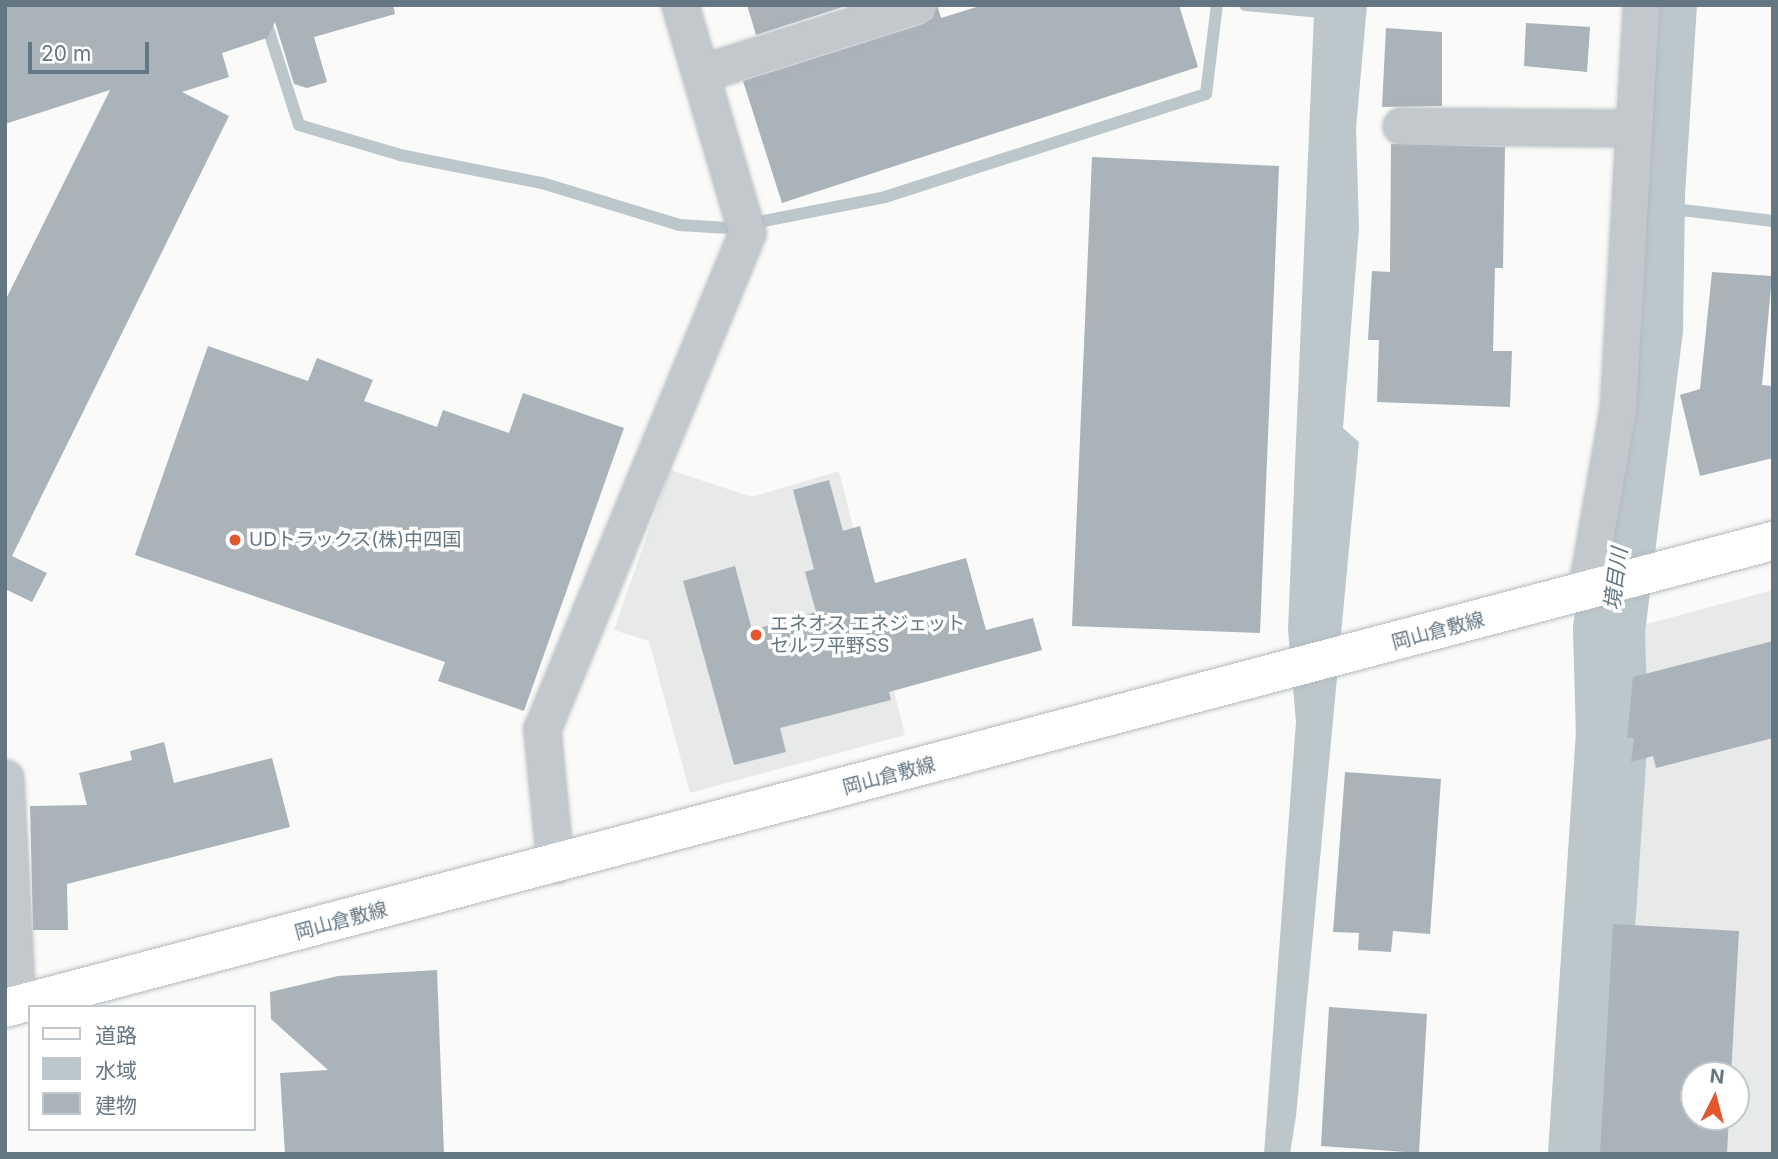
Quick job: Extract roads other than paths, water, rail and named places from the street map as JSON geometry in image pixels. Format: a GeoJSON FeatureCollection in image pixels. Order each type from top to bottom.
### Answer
{"type":"FeatureCollection","features":[{"type":"Feature","properties":{"kind":"main road","name":"岡山倉敷線"},"geometry":{"type":"LineString","coordinates":[[11,1007],[1286,672],[1773,541]]}},
{"type":"Feature","properties":{"kind":"street"},"geometry":{"type":"LineString","coordinates":[[555,864],[542,729],[746,223],[680,5]]}},
{"type":"Feature","properties":{"kind":"street"},"geometry":{"type":"LineString","coordinates":[[702,73],[917,5]]}},
{"type":"Feature","properties":{"kind":"street"},"geometry":{"type":"LineString","coordinates":[[1586,592],[1618,409],[1641,5]]}},
{"type":"Feature","properties":{"kind":"street"},"geometry":{"type":"LineString","coordinates":[[1401,126],[1633,128]]}},
{"type":"Feature","properties":{"kind":"street"},"geometry":{"type":"LineString","coordinates":[[5,778],[11,1007]]}},
{"type":"Feature","properties":{"kind":"water"},"geometry":{"type":"Polygon","coordinates":[[[1319,5],[1367,5],[1356,128],[1359,228],[1343,428],[1359,442],[1296,1116],[1290,1154],[1264,1154],[1296,722],[1288,630],[1314,15],[1319,5]]]}},
{"type":"Feature","properties":{"kind":"waterway"},"geometry":{"type":"LineString","coordinates":[[265,19],[299,125],[400,155],[542,183],[679,225],[729,228],[885,197],[1206,94],[1217,5]]}},
{"type":"Feature","properties":{"kind":"waterway"},"geometry":{"type":"LineString","coordinates":[[1245,5],[1332,13]]}},
{"type":"Feature","properties":{"kind":"waterway","name":"境目川"},"geometry":{"type":"LineString","coordinates":[[1584,1154],[1612,737],[1609,630],[1647,328],[1649,194],[1661,5]]}},
{"type":"Feature","properties":{"kind":"waterway"},"geometry":{"type":"LineString","coordinates":[[1649,206],[1773,221]]}},
{"type":"Feature","properties":{"kind":"place","name":"UDトラックス(株)中四国"},"geometry":{"type":"Point","coordinates":[235,540]}},
{"type":"Feature","properties":{"kind":"place","name":"エネオス エネジェット セルフ平野SS"},"geometry":{"type":"Point","coordinates":[756,635]}}]}
